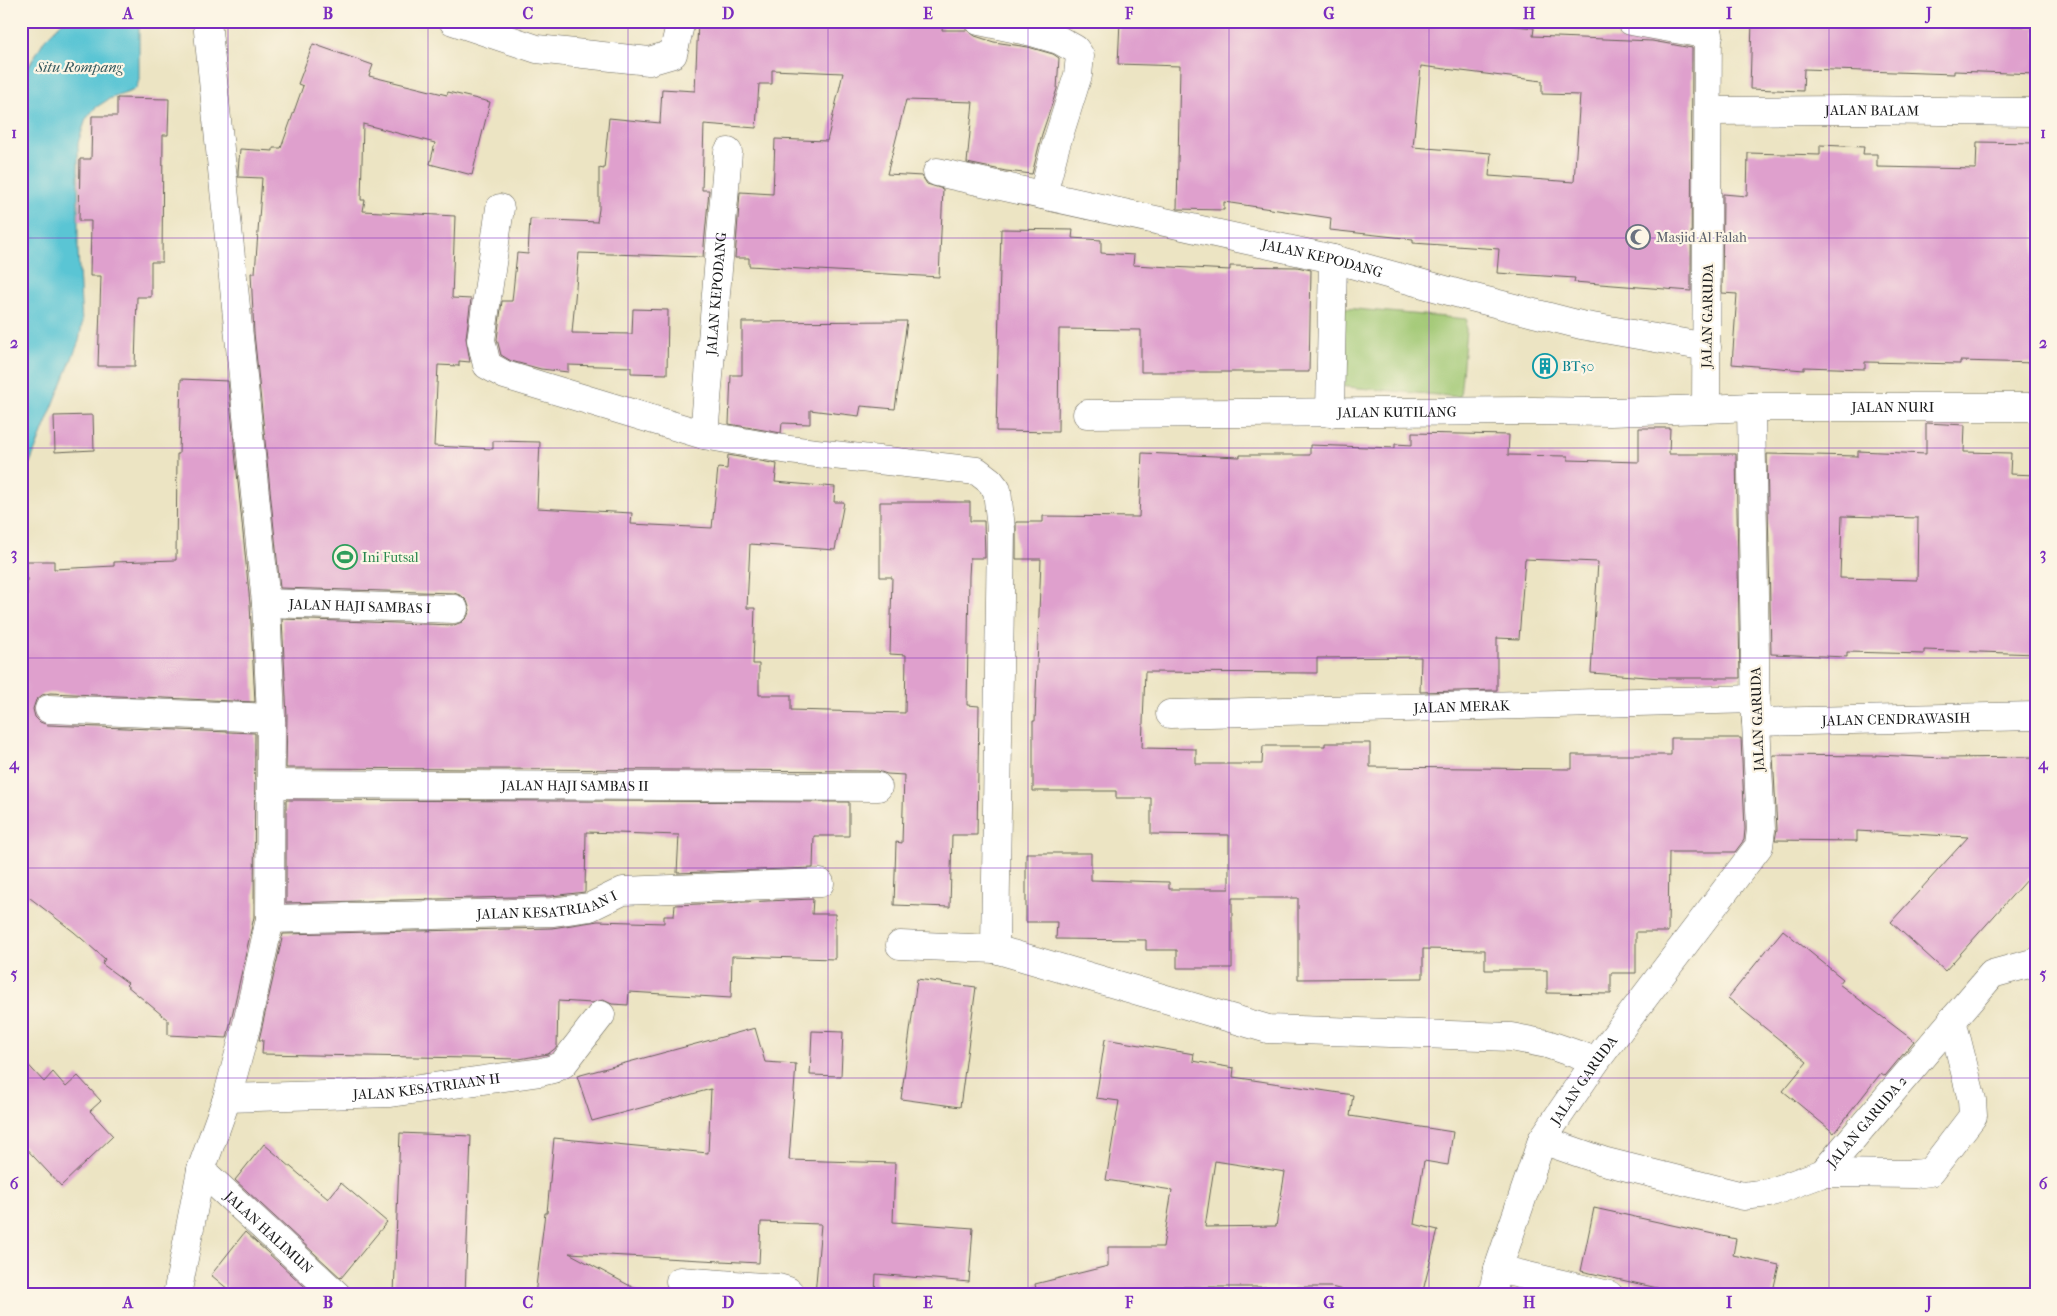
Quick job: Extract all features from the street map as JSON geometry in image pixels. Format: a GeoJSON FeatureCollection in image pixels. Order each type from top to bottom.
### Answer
{"type":"FeatureCollection","features":[{"type":"Feature","properties":{"kind":"street"},"geometry":{"type":"LineString","coordinates":[[177,1295],[201,1170],[226,1098],[246,1028],[270,918],[271,718],[266,603],[207,21]]}},
{"type":"Feature","properties":{"kind":"street"},"geometry":{"type":"LineString","coordinates":[[459,22],[536,49],[650,61],[673,54],[681,21]]}},
{"type":"Feature","properties":{"kind":"street"},"geometry":{"type":"LineString","coordinates":[[978,21],[1032,32],[1059,40],[1076,49],[1080,56],[1078,75],[1055,148],[1043,196]]}},
{"type":"Feature","properties":{"kind":"street"},"geometry":{"type":"LineString","coordinates":[[1631,21],[1709,28]]}},
{"type":"Feature","properties":{"kind":"street","name":"JALAN GARUDA"},"geometry":{"type":"LineString","coordinates":[[1706,409],[1709,28]]}},
{"type":"Feature","properties":{"kind":"street","name":"JALAN BALAM"},"geometry":{"type":"LineString","coordinates":[[1708,111],[2036,112]]}},
{"type":"Feature","properties":{"kind":"street","name":"JALAN KEPODANG"},"geometry":{"type":"LineString","coordinates":[[704,435],[728,152]]}},
{"type":"Feature","properties":{"kind":"street","name":"JALAN KEPODANG"},"geometry":{"type":"LineString","coordinates":[[937,172],[1332,259],[1529,312],[1597,328],[1707,347]]}},
{"type":"Feature","properties":{"kind":"street"},"geometry":{"type":"LineString","coordinates":[[500,208],[481,340],[487,365],[505,375],[704,435],[789,450],[976,471],[990,480],[997,490],[1001,529],[995,949]]}},
{"type":"Feature","properties":{"kind":"street"},"geometry":{"type":"LineString","coordinates":[[1330,413],[1332,259]]}},
{"type":"Feature","properties":{"kind":"street"},"geometry":{"type":"LineString","coordinates":[[1706,409],[1751,407]]}},
{"type":"Feature","properties":{"kind":"street","name":"JALAN GARUDA"},"geometry":{"type":"LineString","coordinates":[[1492,1295],[1498,1269],[1542,1140],[1596,1061],[1759,846],[1761,830],[1756,710],[1751,407]]}},
{"type":"Feature","properties":{"kind":"street","name":"JALAN NURI"},"geometry":{"type":"LineString","coordinates":[[1751,407],[2036,407]]}},
{"type":"Feature","properties":{"kind":"street","name":"JALAN KUTILANG"},"geometry":{"type":"LineString","coordinates":[[1087,414],[1610,412],[1706,409]]}},
{"type":"Feature","properties":{"kind":"street","name":"JALAN HAJI SAMBAS I"},"geometry":{"type":"LineString","coordinates":[[266,603],[454,609]]}},
{"type":"Feature","properties":{"kind":"street"},"geometry":{"type":"LineString","coordinates":[[49,709],[271,718]]}},
{"type":"Feature","properties":{"kind":"street","name":"JALAN MERAK"},"geometry":{"type":"LineString","coordinates":[[1170,714],[1756,710]]}},
{"type":"Feature","properties":{"kind":"street","name":"JALAN CENDRAWASIH"},"geometry":{"type":"LineString","coordinates":[[1756,710],[2036,716]]}},
{"type":"Feature","properties":{"kind":"street","name":"JALAN HAJI SAMBAS II"},"geometry":{"type":"LineString","coordinates":[[271,784],[878,787]]}},
{"type":"Feature","properties":{"kind":"street","name":"JALAN KESATRIAAN I"},"geometry":{"type":"LineString","coordinates":[[270,918],[552,912],[590,907],[623,891],[820,883]]}},
{"type":"Feature","properties":{"kind":"street"},"geometry":{"type":"LineString","coordinates":[[900,945],[995,949],[1268,1029],[1511,1036],[1547,1044],[1596,1061]]}},
{"type":"Feature","properties":{"kind":"street","name":"JALAN GARUDA 2"},"geometry":{"type":"LineString","coordinates":[[1542,1140],[1603,1161],[1743,1196],[1770,1193],[1824,1173],[1992,974],[2036,962]]}},
{"type":"Feature","properties":{"kind":"street","name":"JALAN KESATRIAAN II"},"geometry":{"type":"LineString","coordinates":[[226,1098],[390,1093],[541,1072],[563,1064],[601,1015]]}},
{"type":"Feature","properties":{"kind":"street"},"geometry":{"type":"LineString","coordinates":[[1824,1173],[1915,1174],[1930,1172],[1973,1116],[1972,1100],[1952,1020]]}},
{"type":"Feature","properties":{"kind":"street","name":"JALAN HALIMUN"},"geometry":{"type":"LineString","coordinates":[[201,1170],[337,1295]]}},
{"type":"Feature","properties":{"kind":"street"},"geometry":{"type":"LineString","coordinates":[[1498,1269],[1609,1295]]}},
{"type":"Feature","properties":{"kind":"street"},"geometry":{"type":"LineString","coordinates":[[680,1281],[778,1288],[788,1291],[792,1295]]}},
{"type":"Feature","properties":{"kind":"green space"},"geometry":{"type":"Polygon","coordinates":[[[1344,308],[1467,319],[1460,397],[1337,386],[1344,308]]]}},
{"type":"Feature","properties":{"kind":"water","name":"Situ Rompang"},"geometry":{"type":"Polygon","coordinates":[[[63,21],[139,21],[139,79],[137,87],[132,91],[109,99],[95,108],[86,119],[78,143],[78,252],[82,324],[79,341],[21,485],[21,79],[45,39],[63,21]]]}},
{"type":"Feature","properties":{"kind":"building"},"geometry":{"type":"Polygon","coordinates":[[[698,21],[943,21],[942,30],[967,30],[975,36],[994,42],[1028,47],[1053,54],[1059,58],[1057,89],[1042,134],[1032,174],[967,163],[973,102],[906,100],[887,174],[922,176],[927,184],[943,189],[939,277],[749,266],[749,258],[735,258],[740,192],[773,194],[775,139],[827,141],[843,73],[772,70],[772,84],[759,84],[756,128],[704,124],[702,190],[709,190],[703,257],[579,253],[572,333],[632,334],[633,309],[668,310],[667,374],[631,373],[631,367],[568,365],[568,372],[541,369],[511,361],[501,355],[497,339],[502,301],[512,301],[517,253],[528,254],[530,219],[597,222],[599,209],[599,168],[604,169],[609,118],[660,123],[662,89],[695,91],[698,21]]]}},
{"type":"Feature","properties":{"kind":"building"},"geometry":{"type":"Polygon","coordinates":[[[1120,21],[1471,21],[1534,28],[1533,36],[1652,41],[1692,48],[1691,291],[1574,282],[1575,278],[1497,273],[1499,249],[1413,243],[1413,239],[1330,230],[1331,218],[1224,202],[1224,210],[1177,209],[1180,66],[1118,64],[1120,21]],[[1421,66],[1413,147],[1491,153],[1489,176],[1574,182],[1580,95],[1542,94],[1542,81],[1421,66]]]}},
{"type":"Feature","properties":{"kind":"building"},"geometry":{"type":"Polygon","coordinates":[[[1752,21],[1955,21],[1955,24],[2036,27],[2036,74],[1954,71],[1954,74],[1804,69],[1803,91],[1750,89],[1752,21]]]}},
{"type":"Feature","properties":{"kind":"building"},"geometry":{"type":"Polygon","coordinates":[[[313,44],[373,65],[369,76],[447,95],[448,92],[490,102],[472,175],[430,164],[435,143],[363,124],[361,200],[365,200],[363,211],[455,216],[452,298],[471,299],[466,338],[470,362],[459,361],[459,366],[438,365],[434,446],[493,449],[493,441],[540,442],[537,508],[632,513],[631,524],[712,528],[718,468],[727,469],[728,455],[777,464],[775,482],[835,487],[834,502],[844,502],[835,550],[750,544],[747,608],[755,608],[753,664],[759,664],[759,695],[791,695],[791,710],[905,713],[906,655],[890,654],[892,577],[880,577],[880,502],[970,502],[970,521],[984,521],[985,558],[970,558],[969,576],[967,705],[979,706],[977,835],[952,835],[950,907],[894,905],[896,842],[902,843],[904,775],[887,774],[878,771],[286,768],[287,717],[282,619],[454,625],[462,622],[470,610],[467,601],[462,596],[454,593],[280,588],[254,333],[251,273],[255,273],[262,178],[238,177],[238,171],[240,149],[273,151],[273,148],[281,148],[303,86],[298,84],[313,44]]]}},
{"type":"Feature","properties":{"kind":"building"},"geometry":{"type":"Polygon","coordinates":[[[117,98],[169,99],[168,135],[163,135],[162,262],[151,262],[151,297],[137,297],[135,366],[98,366],[101,276],[90,276],[91,221],[79,221],[80,159],[91,159],[92,116],[117,116],[117,98]]]}},
{"type":"Feature","properties":{"kind":"building"},"geometry":{"type":"Polygon","coordinates":[[[1977,142],[2036,143],[2034,283],[2036,283],[2036,363],[1960,361],[1960,364],[1865,362],[1865,369],[1804,367],[1804,370],[1732,364],[1737,294],[1722,293],[1723,194],[1747,196],[1748,153],[1820,155],[1820,145],[1864,147],[1863,154],[1877,154],[1877,167],[1976,169],[1977,142]]]}},
{"type":"Feature","properties":{"kind":"building"},"geometry":{"type":"Polygon","coordinates":[[[1001,229],[1073,230],[1072,238],[1101,240],[1101,253],[1134,255],[1133,265],[1230,270],[1230,266],[1297,267],[1311,270],[1309,372],[1141,372],[1141,330],[1059,329],[1058,432],[996,431],[1001,229]]]}},
{"type":"Feature","properties":{"kind":"building"},"geometry":{"type":"Polygon","coordinates":[[[907,321],[895,409],[861,406],[859,416],[810,410],[810,424],[782,423],[781,433],[729,424],[731,375],[742,375],[742,322],[907,321]]]}},
{"type":"Feature","properties":{"kind":"building"},"geometry":{"type":"Polygon","coordinates":[[[181,379],[228,381],[250,604],[255,702],[50,693],[42,695],[36,700],[33,709],[35,717],[40,722],[48,725],[255,733],[254,917],[227,1038],[168,1035],[168,1020],[126,985],[128,983],[102,964],[105,959],[21,891],[21,602],[27,602],[27,561],[54,561],[54,569],[114,566],[114,562],[176,560],[177,454],[179,454],[181,379]]]}},
{"type":"Feature","properties":{"kind":"building"},"geometry":{"type":"Polygon","coordinates":[[[93,415],[94,450],[55,452],[54,416],[93,415]]]}},
{"type":"Feature","properties":{"kind":"building"},"geometry":{"type":"Polygon","coordinates":[[[1926,423],[1965,425],[1964,452],[2011,453],[2010,474],[2036,475],[2036,654],[1924,650],[1924,654],[1847,652],[1847,657],[1771,654],[1767,454],[1858,456],[1858,451],[1926,454],[1926,423]],[[1842,516],[1840,578],[1917,580],[1918,518],[1842,516]]]}},
{"type":"Feature","properties":{"kind":"building"},"geometry":{"type":"Polygon","coordinates":[[[1639,428],[1670,428],[1669,454],[1736,454],[1740,678],[1661,678],[1591,673],[1598,562],[1525,559],[1519,639],[1497,638],[1497,690],[1420,692],[1421,657],[1317,658],[1317,673],[1145,672],[1142,748],[1196,749],[1196,764],[1262,764],[1263,746],[1325,746],[1325,743],[1370,743],[1370,767],[1572,769],[1572,755],[1671,755],[1671,738],[1741,738],[1744,840],[1735,852],[1669,852],[1668,932],[1636,932],[1636,973],[1611,973],[1611,994],[1547,993],[1547,970],[1485,970],[1485,950],[1423,949],[1423,978],[1298,979],[1298,898],[1232,898],[1232,968],[1177,968],[1177,950],[1146,950],[1146,940],[1056,939],[1057,922],[1026,922],[1026,853],[1091,853],[1091,880],[1169,882],[1169,889],[1229,889],[1229,835],[1151,834],[1151,798],[1116,798],[1116,791],[1033,791],[1033,721],[1035,721],[1041,559],[1016,559],[1016,522],[1043,522],[1043,516],[1139,517],[1142,453],[1240,457],[1240,455],[1310,455],[1310,445],[1395,448],[1395,444],[1412,445],[1412,433],[1509,435],[1508,455],[1568,456],[1568,460],[1639,462],[1639,428]]]}},
{"type":"Feature","properties":{"kind":"building"},"geometry":{"type":"Polygon","coordinates":[[[1773,755],[1876,755],[1944,758],[2035,757],[2036,869],[1945,971],[1891,922],[1968,837],[1857,831],[1857,841],[1775,840],[1777,829],[1773,755]]]}},
{"type":"Feature","properties":{"kind":"building"},"geometry":{"type":"Polygon","coordinates":[[[286,800],[849,802],[849,836],[814,836],[813,868],[677,873],[679,835],[586,832],[585,892],[551,896],[286,903],[286,800]]]}},
{"type":"Feature","properties":{"kind":"building"},"geometry":{"type":"Polygon","coordinates":[[[813,899],[812,914],[835,914],[835,959],[732,956],[731,998],[629,992],[628,1005],[612,1004],[603,1000],[592,1003],[558,1001],[557,1047],[548,1054],[519,1059],[262,1054],[263,1040],[259,1040],[283,934],[552,928],[598,921],[664,923],[664,916],[674,916],[675,905],[813,899]]]}},
{"type":"Feature","properties":{"kind":"building"},"geometry":{"type":"Polygon","coordinates":[[[1783,930],[1843,979],[1839,984],[1914,1041],[1885,1076],[1881,1073],[1834,1133],[1783,1091],[1807,1062],[1728,998],[1783,930]]]}},
{"type":"Feature","properties":{"kind":"building"},"geometry":{"type":"Polygon","coordinates":[[[917,979],[976,987],[960,1107],[901,1099],[917,979]]]}},
{"type":"Feature","properties":{"kind":"building"},"geometry":{"type":"Polygon","coordinates":[[[755,1028],[765,1062],[796,1064],[789,1160],[895,1163],[893,1222],[973,1228],[969,1282],[876,1274],[875,1295],[815,1295],[821,1224],[761,1222],[759,1263],[569,1253],[647,1295],[535,1295],[545,1213],[547,1213],[554,1138],[708,1153],[711,1089],[592,1121],[577,1076],[755,1028]]]}},
{"type":"Feature","properties":{"kind":"building"},"geometry":{"type":"Polygon","coordinates":[[[812,1031],[843,1032],[841,1076],[810,1075],[812,1031]]]}},
{"type":"Feature","properties":{"kind":"building"},"geometry":{"type":"Polygon","coordinates":[[[1105,1039],[1194,1054],[1193,1061],[1234,1068],[1233,1077],[1353,1095],[1350,1116],[1453,1132],[1448,1165],[1424,1161],[1414,1224],[1438,1230],[1422,1295],[1362,1295],[1331,1287],[1178,1287],[1178,1295],[1037,1295],[1035,1284],[1108,1266],[1108,1247],[1163,1247],[1172,1190],[1106,1180],[1119,1101],[1096,1098],[1105,1039]],[[1215,1161],[1205,1227],[1276,1226],[1285,1172],[1215,1161]]]}},
{"type":"Feature","properties":{"kind":"building"},"geometry":{"type":"Polygon","coordinates":[[[21,1057],[44,1082],[53,1072],[66,1087],[78,1076],[101,1101],[90,1111],[113,1136],[61,1186],[21,1143],[21,1057]]]}},
{"type":"Feature","properties":{"kind":"building"},"geometry":{"type":"Polygon","coordinates":[[[400,1133],[471,1136],[465,1295],[394,1295],[400,1133]]]}},
{"type":"Feature","properties":{"kind":"building"},"geometry":{"type":"Polygon","coordinates":[[[264,1144],[328,1199],[341,1183],[387,1222],[341,1278],[235,1180],[264,1144]]]}},
{"type":"Feature","properties":{"kind":"building"},"geometry":{"type":"Polygon","coordinates":[[[1594,1208],[1736,1239],[1733,1255],[1779,1265],[1772,1295],[1689,1295],[1581,1271],[1594,1208]]]}},
{"type":"Feature","properties":{"kind":"building"},"geometry":{"type":"Polygon","coordinates":[[[245,1232],[314,1295],[235,1295],[211,1275],[245,1232]]]}},
{"type":"Feature","properties":{"kind":"place","name":"Masjid Al Falah"},"geometry":{"type":"Point","coordinates":[1638,237]}},
{"type":"Feature","properties":{"kind":"place","name":"BT50"},"geometry":{"type":"Point","coordinates":[1545,366]}},
{"type":"Feature","properties":{"kind":"place","name":"Ini Futsal"},"geometry":{"type":"Point","coordinates":[345,557]}}]}
